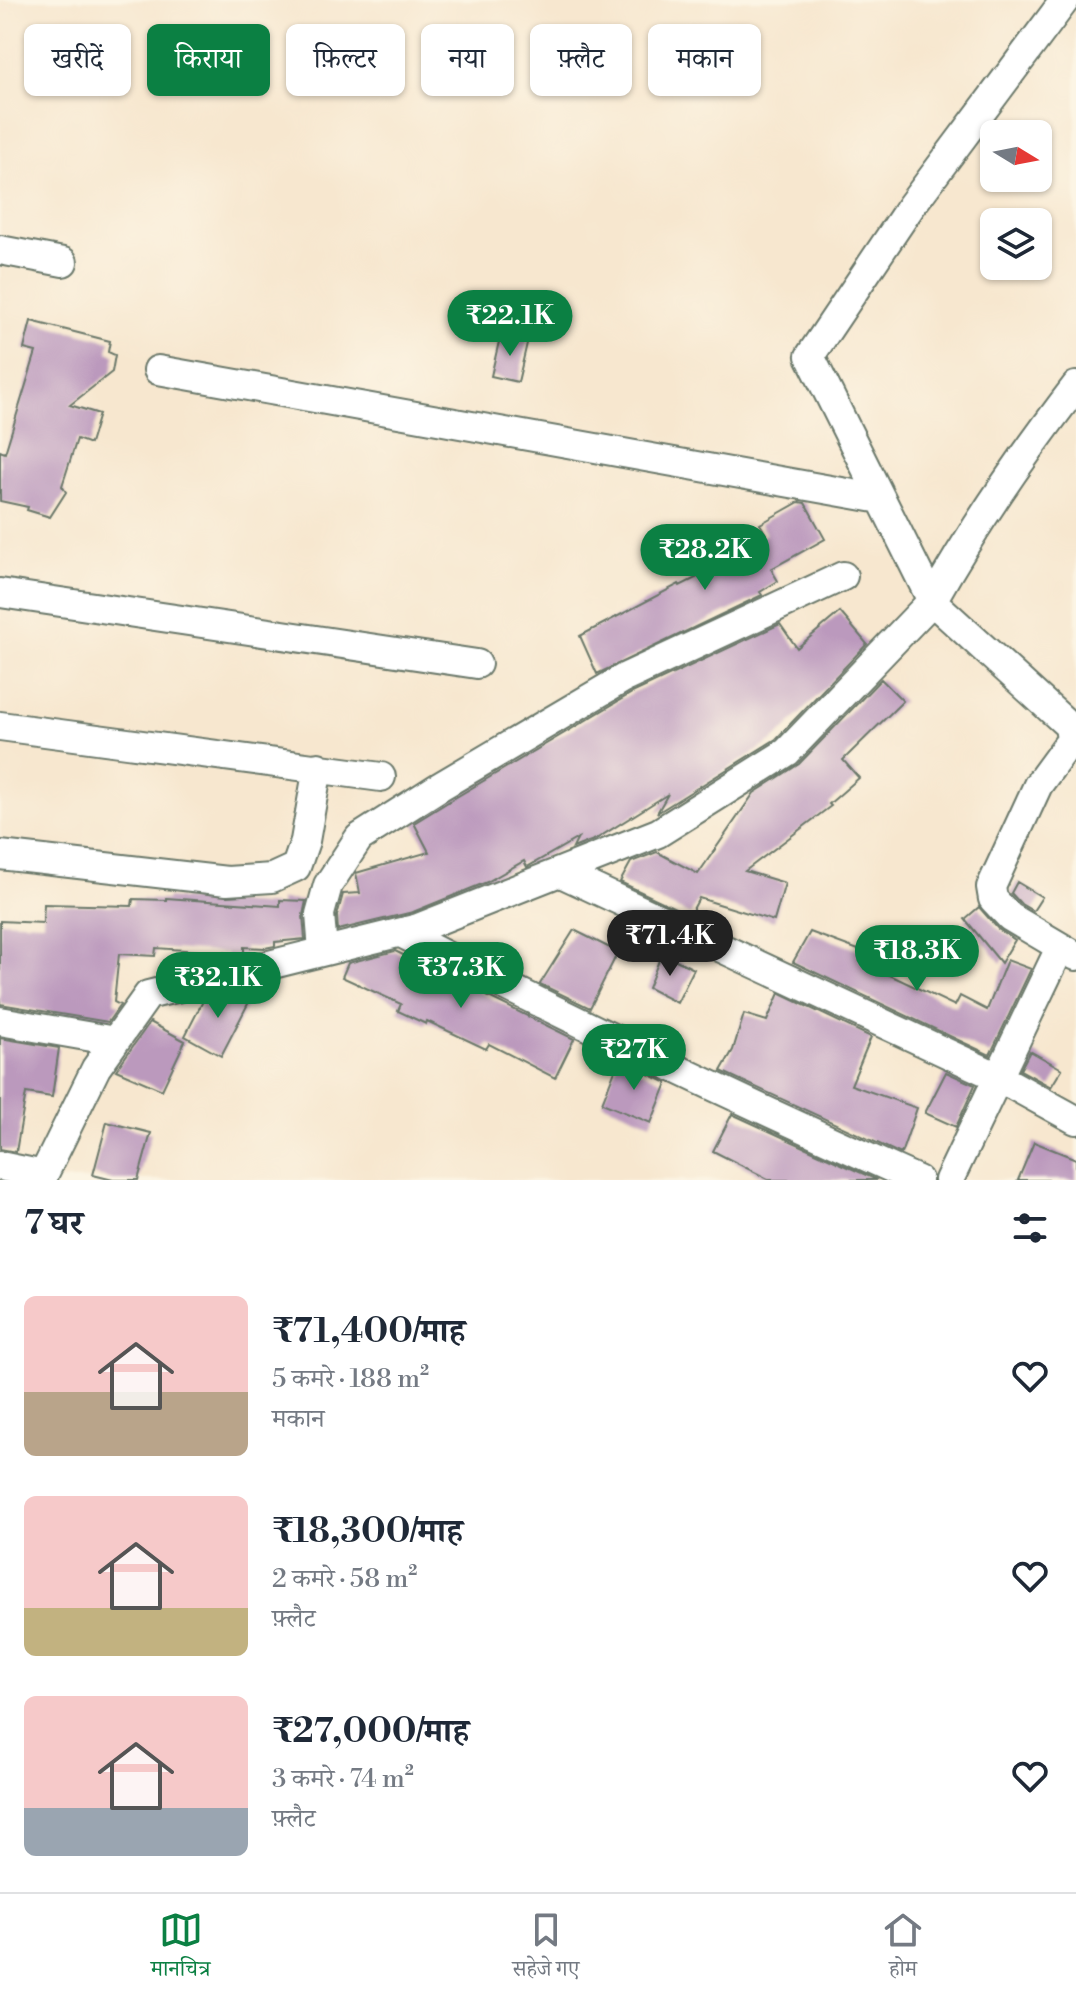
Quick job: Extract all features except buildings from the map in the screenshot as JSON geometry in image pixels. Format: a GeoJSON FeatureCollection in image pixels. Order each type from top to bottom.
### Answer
{"type":"FeatureCollection","features":[{"type":"Feature","properties":{"kind":"street"},"geometry":{"type":"LineString","coordinates":[[949,1180],[998,1077],[1068,952],[1010,917],[993,899],[991,887],[1038,785],[1071,740],[1069,726],[932,601],[810,356],[911,206],[1065,0]]}},
{"type":"Feature","properties":{"kind":"street"},"geometry":{"type":"LineString","coordinates":[[0,250],[63,262]]}},
{"type":"Feature","properties":{"kind":"street"},"geometry":{"type":"LineString","coordinates":[[158,370],[881,499]]}},
{"type":"Feature","properties":{"kind":"street"},"geometry":{"type":"LineString","coordinates":[[0,1166],[42,1178],[96,1068],[148,995],[401,933],[561,873],[658,833],[787,752],[932,601],[957,557],[1031,445],[1076,386]]}},
{"type":"Feature","properties":{"kind":"street"},"geometry":{"type":"LineString","coordinates":[[323,951],[320,914],[328,885],[359,838],[624,678],[843,576]]}},
{"type":"Feature","properties":{"kind":"street"},"geometry":{"type":"LineString","coordinates":[[0,593],[477,664]]}},
{"type":"Feature","properties":{"kind":"street"},"geometry":{"type":"LineString","coordinates":[[0,726],[381,777]]}},
{"type":"Feature","properties":{"kind":"street"},"geometry":{"type":"LineString","coordinates":[[0,855],[227,881],[272,878],[296,867],[305,841],[318,767]]}},
{"type":"Feature","properties":{"kind":"street"},"geometry":{"type":"LineString","coordinates":[[561,873],[998,1077],[1076,1120]]}},
{"type":"Feature","properties":{"kind":"street"},"geometry":{"type":"LineString","coordinates":[[401,933],[724,1093],[918,1180]]}},
{"type":"Feature","properties":{"kind":"street"},"geometry":{"type":"LineString","coordinates":[[0,1021],[115,1041]]}}]}
